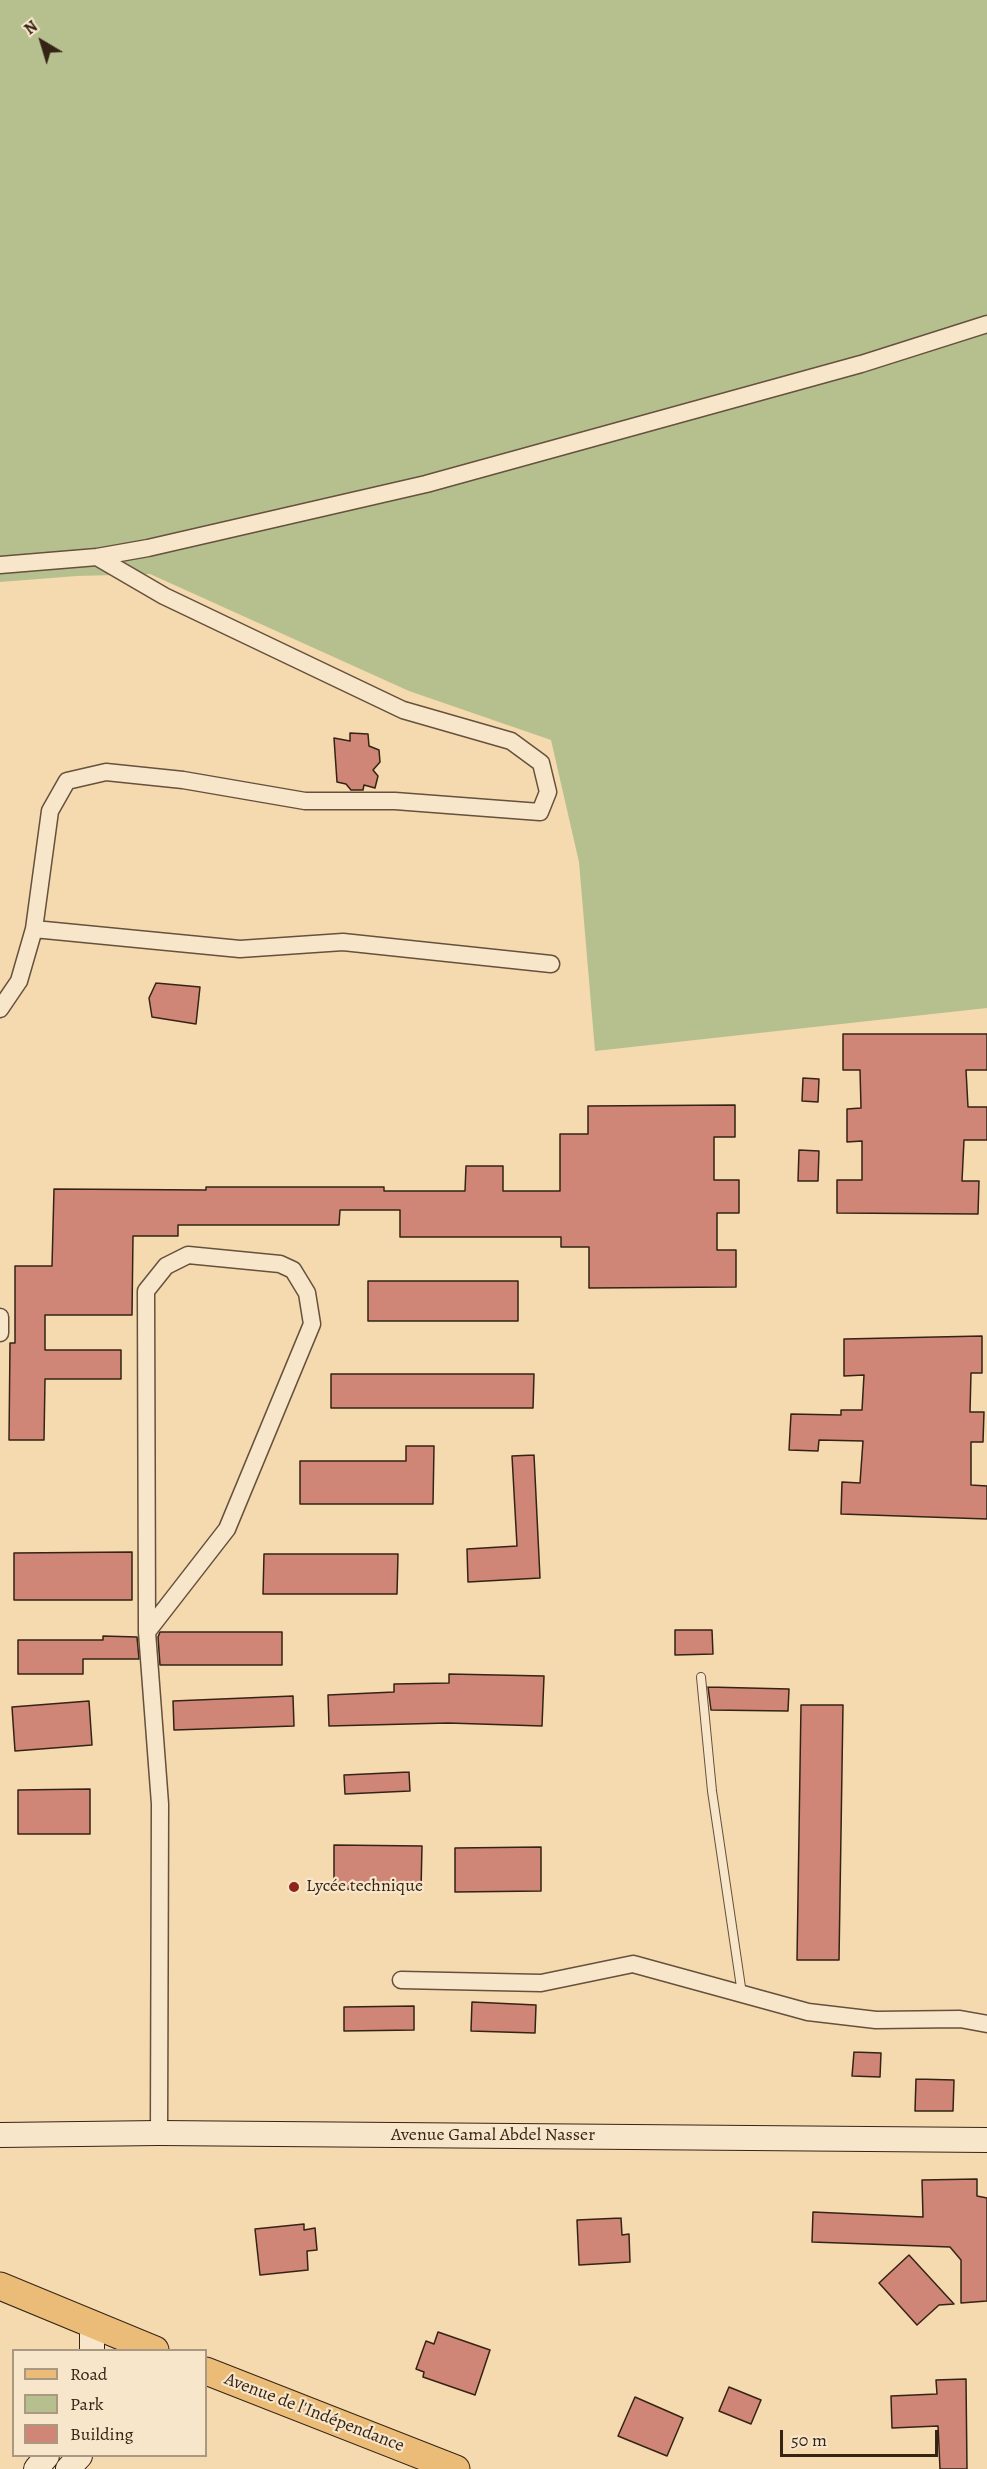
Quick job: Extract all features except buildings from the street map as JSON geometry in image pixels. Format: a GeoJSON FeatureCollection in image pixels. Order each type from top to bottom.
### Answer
{"type":"FeatureCollection","features":[{"type":"Feature","properties":{"kind":"main road"},"geometry":{"type":"LineString","coordinates":[[0,2286],[92,2338],[145,2349]]}},
{"type":"Feature","properties":{"kind":"main road","name":"Avenue de l'Indépendance"},"geometry":{"type":"LineString","coordinates":[[207,2372],[456,2469]]}},
{"type":"Feature","properties":{"kind":"street"},"geometry":{"type":"LineString","coordinates":[[0,565],[97,557],[148,548],[426,484],[861,364],[987,324]]}},
{"type":"Feature","properties":{"kind":"street"},"geometry":{"type":"LineString","coordinates":[[0,1009],[20,981],[34,929],[50,811],[67,782],[106,772],[183,780],[305,801],[395,801],[540,812],[548,792],[541,763],[511,741],[403,710],[164,596],[97,557]]}},
{"type":"Feature","properties":{"kind":"street"},"geometry":{"type":"LineString","coordinates":[[34,929],[240,949],[344,942],[551,964]]}},
{"type":"Feature","properties":{"kind":"street"},"geometry":{"type":"LineString","coordinates":[[147,1632],[228,1529],[312,1324],[307,1293],[293,1270],[279,1264],[188,1255],[166,1266],[146,1291],[147,1632],[160,1804],[159,2133]]}},
{"type":"Feature","properties":{"kind":"street"},"geometry":{"type":"LineString","coordinates":[[0,1317],[0,1333]]}},
{"type":"Feature","properties":{"kind":"street"},"geometry":{"type":"LineString","coordinates":[[401,1980],[542,1983],[633,1964],[808,2012],[865,2019],[960,2019],[987,2024]]}},
{"type":"Feature","properties":{"kind":"street","name":"Avenue Gamal Abdel Nasser"},"geometry":{"type":"LineString","coordinates":[[0,2135],[159,2133],[987,2140]]}},
{"type":"Feature","properties":{"kind":"street"},"geometry":{"type":"LineString","coordinates":[[36,2469],[46,2457]]}},
{"type":"Feature","properties":{"kind":"street"},"geometry":{"type":"LineString","coordinates":[[68,2469],[79,2457]]}},
{"type":"Feature","properties":{"kind":"lane"},"geometry":{"type":"LineString","coordinates":[[701,1677],[712,1791],[742,1994]]}},
{"type":"Feature","properties":{"kind":"green space"},"geometry":{"type":"Polygon","coordinates":[[[0,0],[987,0],[987,1008],[595,1051],[579,862],[551,740],[409,691],[150,574],[77,576],[0,582],[0,0]]]}},
{"type":"Feature","properties":{"kind":"place","name":"Lycée technique"},"geometry":{"type":"Point","coordinates":[294,1887]}}]}
